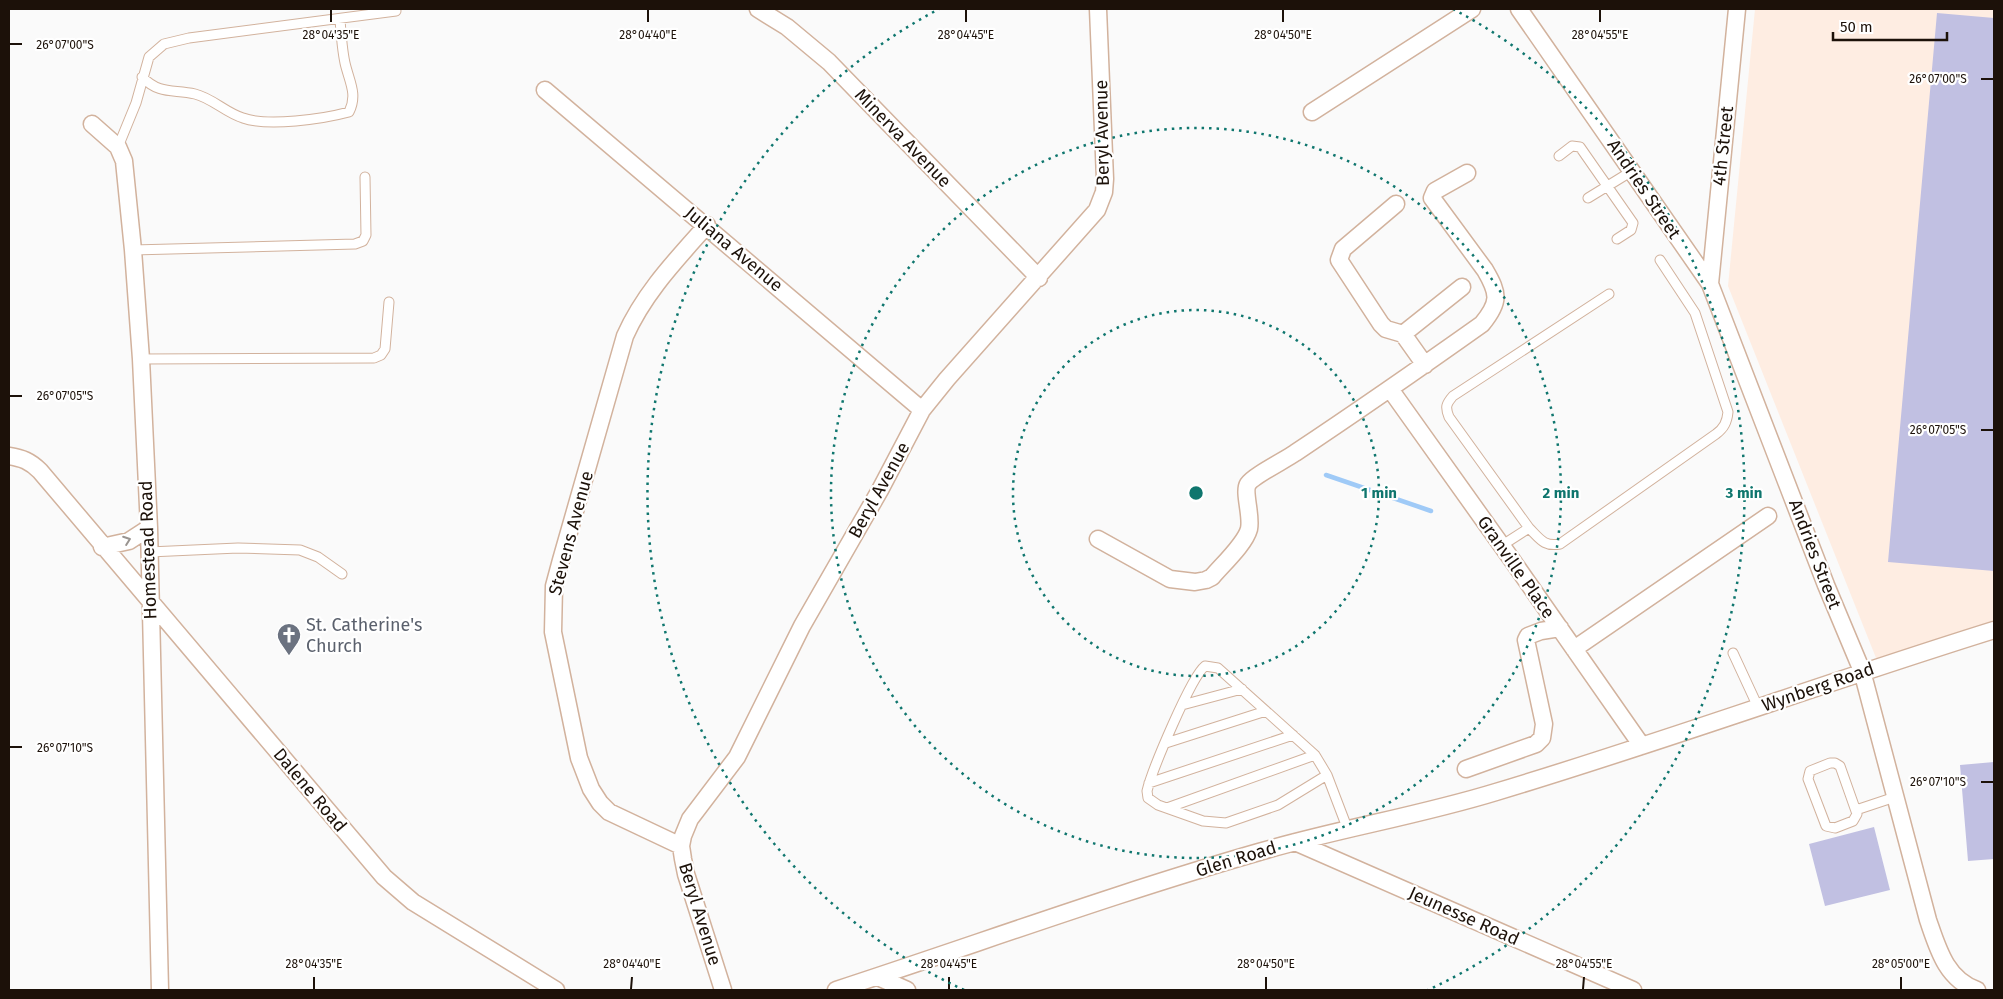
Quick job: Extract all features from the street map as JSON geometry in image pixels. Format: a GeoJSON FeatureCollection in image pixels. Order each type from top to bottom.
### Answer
{"type":"FeatureCollection","features":[{"type":"Feature","properties":{"kind":"street","name":"Minerva Avenue"},"geometry":{"type":"LineString","coordinates":[[758,9],[787,27],[829,62],[1039,278]]}},
{"type":"Feature","properties":{"kind":"street","name":"Beryl Avenue"},"geometry":{"type":"LineString","coordinates":[[723,990],[686,874],[681,846],[683,836],[690,819],[737,757],[802,626],[880,490],[922,410],[1097,210],[1104,192],[1105,179],[1098,9]]}},
{"type":"Feature","properties":{"kind":"street"},"geometry":{"type":"LineString","coordinates":[[1312,112],[1472,9]]}},
{"type":"Feature","properties":{"kind":"street","name":"Andries Street"},"geometry":{"type":"LineString","coordinates":[[1519,9],[1710,284],[1826,585],[1862,671],[1928,920],[1940,954],[1949,970],[1958,980],[1977,990]]}},
{"type":"Feature","properties":{"kind":"street","name":"4th Street"},"geometry":{"type":"LineString","coordinates":[[1710,284],[1737,9]]}},
{"type":"Feature","properties":{"kind":"street","name":"Juliana Avenue"},"geometry":{"type":"LineString","coordinates":[[545,90],[922,410]]}},
{"type":"Feature","properties":{"kind":"street"},"geometry":{"type":"LineString","coordinates":[[92,124],[118,147]]}},
{"type":"Feature","properties":{"kind":"street","name":"Homestead Road"},"geometry":{"type":"LineString","coordinates":[[118,147],[124,161],[126,178],[141,359],[149,528],[160,990]]}},
{"type":"Feature","properties":{"kind":"street"},"geometry":{"type":"LineString","coordinates":[[1098,539],[1170,579],[1182,582],[1206,580],[1212,577],[1245,538],[1248,531],[1250,513],[1246,493],[1247,485],[1254,478],[1280,464],[1482,324],[1494,309],[1495,291],[1485,270],[1432,198],[1435,191],[1467,173]]}},
{"type":"Feature","properties":{"kind":"street"},"geometry":{"type":"LineString","coordinates":[[1396,204],[1343,249],[1339,260],[1380,324],[1386,329],[1403,334],[1425,364]]}},
{"type":"Feature","properties":{"kind":"street","name":"Stevens Avenue"},"geometry":{"type":"LineString","coordinates":[[681,846],[609,812],[590,789],[579,758],[553,632],[552,601],[560,560],[625,336],[654,284],[707,226]]}},
{"type":"Feature","properties":{"kind":"street"},"geometry":{"type":"LineString","coordinates":[[1403,334],[1462,287]]}},
{"type":"Feature","properties":{"kind":"street","name":"Granville Place"},"geometry":{"type":"LineString","coordinates":[[1390,389],[1642,746]]}},
{"type":"Feature","properties":{"kind":"street","name":"Dalene Road"},"geometry":{"type":"LineString","coordinates":[[9,456],[24,458],[31,462],[394,886],[435,916],[556,990]]}},
{"type":"Feature","properties":{"kind":"street"},"geometry":{"type":"LineString","coordinates":[[1574,649],[1768,516]]}},
{"type":"Feature","properties":{"kind":"street"},"geometry":{"type":"LineString","coordinates":[[102,547],[129,541],[149,528]]}},
{"type":"Feature","properties":{"kind":"street"},"geometry":{"type":"LineString","coordinates":[[1466,769],[1536,744],[1542,738],[1544,724],[1526,640],[1528,636],[1534,633],[1560,628]]}},
{"type":"Feature","properties":{"kind":"street","name":"Wynberg Road"},"geometry":{"type":"LineString","coordinates":[[1642,746],[1862,671],[1994,630]]}},
{"type":"Feature","properties":{"kind":"street","name":"Glen Road"},"geometry":{"type":"LineString","coordinates":[[836,990],[1104,901],[1295,842],[1432,810],[1642,746]]}},
{"type":"Feature","properties":{"kind":"street","name":"Jeunesse Road"},"geometry":{"type":"LineString","coordinates":[[1295,842],[1633,990]]}},
{"type":"Feature","properties":{"kind":"street"},"geometry":{"type":"LineString","coordinates":[[878,977],[907,990]]}},
{"type":"Feature","properties":{"kind":"lane"},"geometry":{"type":"LineString","coordinates":[[118,147],[136,103],[142,77],[152,54],[164,44],[396,11]]}},
{"type":"Feature","properties":{"kind":"lane"},"geometry":{"type":"LineString","coordinates":[[142,77],[151,86],[200,95],[232,114],[256,122],[332,116],[349,112],[352,105],[353,88],[345,64],[340,19]]}},
{"type":"Feature","properties":{"kind":"lane"},"geometry":{"type":"LineString","coordinates":[[1559,156],[1572,146],[1580,147],[1633,223],[1631,230],[1617,239]]}},
{"type":"Feature","properties":{"kind":"lane"},"geometry":{"type":"LineString","coordinates":[[1588,198],[1632,170]]}},
{"type":"Feature","properties":{"kind":"lane"},"geometry":{"type":"LineString","coordinates":[[133,250],[355,244],[363,241],[366,235],[365,177]]}},
{"type":"Feature","properties":{"kind":"lane"},"geometry":{"type":"LineString","coordinates":[[1609,294],[1453,396],[1447,402],[1446,408],[1449,417],[1529,528],[1545,543],[1550,545],[1560,544],[1716,434],[1727,420],[1728,412],[1695,313],[1660,260]]}},
{"type":"Feature","properties":{"kind":"lane"},"geometry":{"type":"LineString","coordinates":[[141,359],[374,358],[381,355],[385,349],[389,302]]}},
{"type":"Feature","properties":{"kind":"lane"},"geometry":{"type":"LineString","coordinates":[[1501,546],[1529,528]]}},
{"type":"Feature","properties":{"kind":"lane"},"geometry":{"type":"LineString","coordinates":[[149,552],[238,548],[300,550],[318,556],[342,574]]}},
{"type":"Feature","properties":{"kind":"lane"},"geometry":{"type":"LineString","coordinates":[[1734,653],[1758,707]]}},
{"type":"Feature","properties":{"kind":"lane"},"geometry":{"type":"LineString","coordinates":[[1327,775],[1278,805],[1226,823],[1203,821],[1167,808],[1148,798],[1149,783],[1182,705],[1196,676],[1206,666],[1218,668],[1315,755],[1327,775],[1348,830]]}},
{"type":"Feature","properties":{"kind":"lane"},"geometry":{"type":"LineString","coordinates":[[1182,705],[1242,689]]}},
{"type":"Feature","properties":{"kind":"lane"},"geometry":{"type":"LineString","coordinates":[[1166,743],[1266,711]]}},
{"type":"Feature","properties":{"kind":"lane"},"geometry":{"type":"LineString","coordinates":[[1149,783],[1293,735]]}},
{"type":"Feature","properties":{"kind":"lane"},"geometry":{"type":"LineString","coordinates":[[1167,808],[1315,755]]}},
{"type":"Feature","properties":{"kind":"lane"},"geometry":{"type":"LineString","coordinates":[[1830,763],[1836,763],[1840,766],[1856,810],[1857,814],[1853,821],[1835,828],[1826,826],[1808,780],[1810,771],[1830,763]]}},
{"type":"Feature","properties":{"kind":"lane"},"geometry":{"type":"LineString","coordinates":[[1856,810],[1896,797]]}},
{"type":"Feature","properties":{"kind":"shaded area"},"geometry":{"type":"Polygon","coordinates":[[[1755,9],[1994,9],[1994,623],[1880,668],[1728,286],[1755,9]]]}},
{"type":"Feature","properties":{"kind":"building"},"geometry":{"type":"Polygon","coordinates":[[[1937,13],[1994,18],[1994,571],[1888,562],[1937,13]]]}},
{"type":"Feature","properties":{"kind":"building"},"geometry":{"type":"Polygon","coordinates":[[[1994,762],[1994,859],[1968,861],[1960,765],[1994,762]]]}},
{"type":"Feature","properties":{"kind":"building"},"geometry":{"type":"Polygon","coordinates":[[[1874,827],[1890,890],[1825,906],[1809,844],[1874,827]]]}},
{"type":"Feature","properties":{"kind":"waterway"},"geometry":{"type":"LineString","coordinates":[[1326,475],[1431,511]]}},
{"type":"Feature","properties":{"kind":"place","name":"St. Catherine's Church"},"geometry":{"type":"Point","coordinates":[289,656]}}]}
